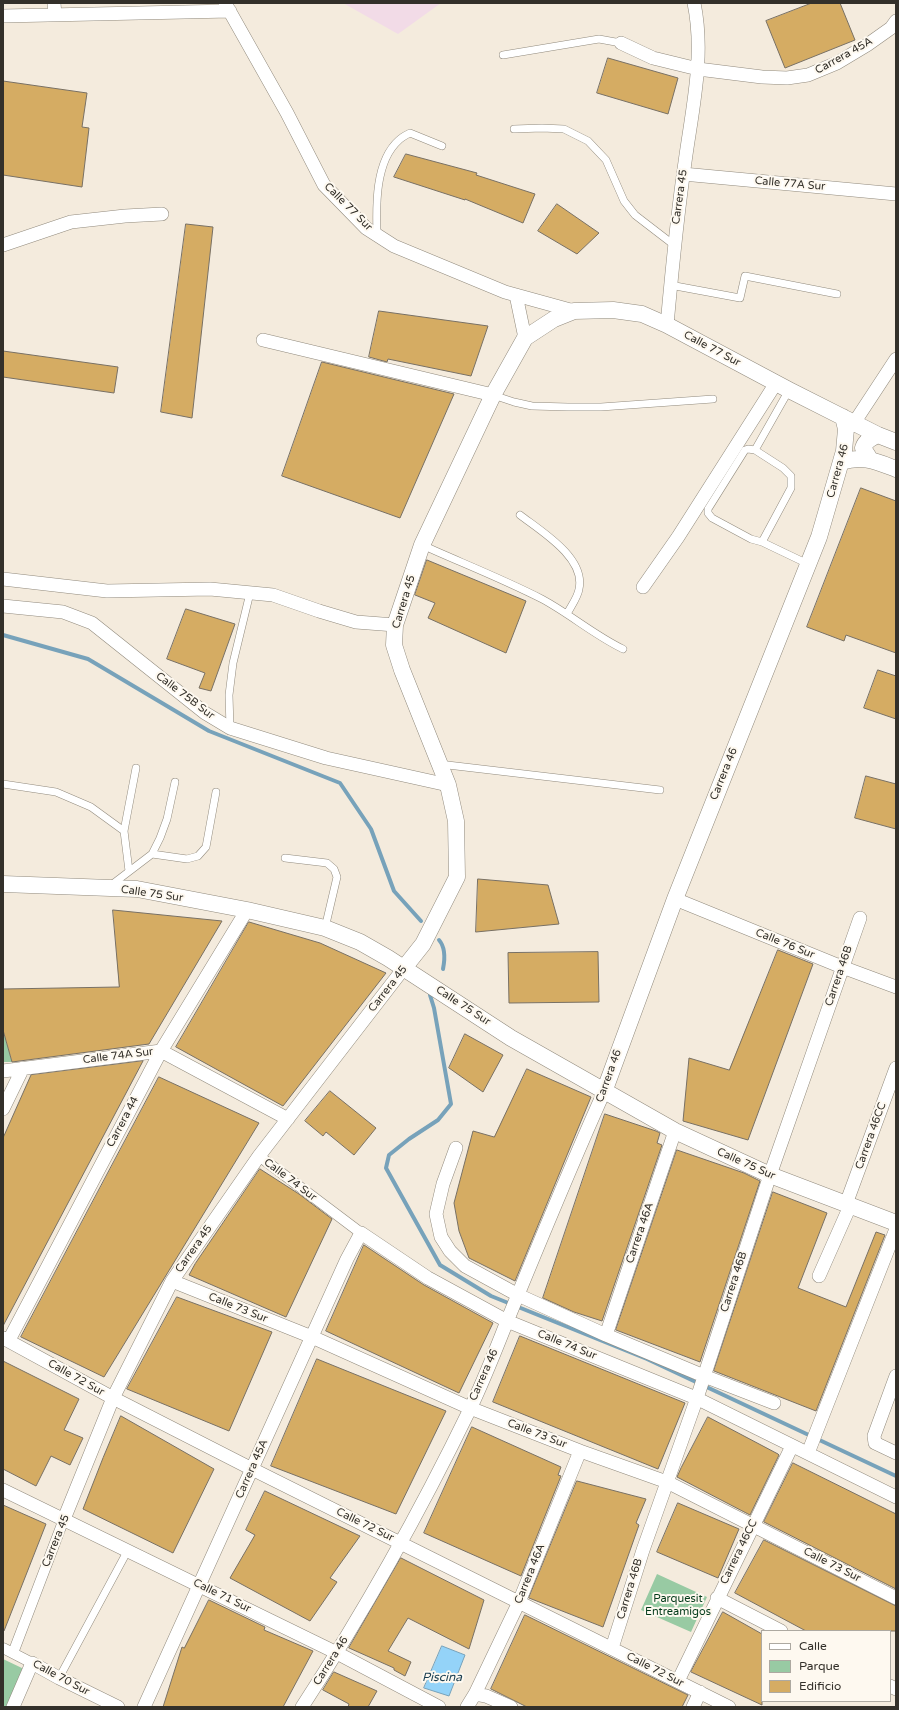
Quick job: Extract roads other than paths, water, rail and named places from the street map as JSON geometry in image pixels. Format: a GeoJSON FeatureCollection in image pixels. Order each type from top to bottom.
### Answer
{"type":"FeatureCollection","features":[{"type":"Feature","properties":{"kind":"street","name":"Carrera 45"},"geometry":{"type":"LineString","coordinates":[[667,325],[674,245],[698,70],[698,24],[694,3]]}},
{"type":"Feature","properties":{"kind":"street"},"geometry":{"type":"LineString","coordinates":[[3,16],[54,9],[227,7]]}},
{"type":"Feature","properties":{"kind":"street","name":"Calle 77 Sur"},"geometry":{"type":"LineString","coordinates":[[227,7],[287,113],[324,186],[366,228],[394,246],[516,295],[574,311],[613,310],[642,314],[667,325],[782,387],[878,435],[896,442]]}},
{"type":"Feature","properties":{"kind":"street","name":"Carrera 45A"},"geometry":{"type":"LineString","coordinates":[[698,70],[762,77],[787,78],[808,75],[837,62],[867,45],[891,28],[896,21]]}},
{"type":"Feature","properties":{"kind":"street"},"geometry":{"type":"LineString","coordinates":[[622,43],[653,58],[698,70]]}},
{"type":"Feature","properties":{"kind":"street","name":"Calle 77A Sur"},"geometry":{"type":"LineString","coordinates":[[683,174],[896,194]]}},
{"type":"Feature","properties":{"kind":"street"},"geometry":{"type":"LineString","coordinates":[[3,245],[71,222],[125,216],[162,214]]}},
{"type":"Feature","properties":{"kind":"street"},"geometry":{"type":"LineString","coordinates":[[516,295],[525,338]]}},
{"type":"Feature","properties":{"kind":"street","name":"Carrera 45"},"geometry":{"type":"LineString","coordinates":[[13,1653],[64,1519],[113,1398],[172,1281],[259,1156],[424,944],[457,877],[456,821],[448,785],[398,658],[394,645],[395,625],[422,545],[493,395],[525,338],[554,319],[574,311]]}},
{"type":"Feature","properties":{"kind":"street"},"geometry":{"type":"LineString","coordinates":[[263,340],[493,395]]}},
{"type":"Feature","properties":{"kind":"street"},"geometry":{"type":"LineString","coordinates":[[849,420],[896,359]]}},
{"type":"Feature","properties":{"kind":"street"},"geometry":{"type":"LineString","coordinates":[[643,587],[782,387]]}},
{"type":"Feature","properties":{"kind":"street","name":"Carrera 46"},"geometry":{"type":"LineString","coordinates":[[302,1707],[337,1653],[401,1543],[470,1408],[509,1317],[570,1168],[604,1092],[675,899],[819,537],[841,462],[846,440],[846,429],[849,420]]}},
{"type":"Feature","properties":{"kind":"street"},"geometry":{"type":"LineString","coordinates":[[870,459],[863,448],[864,444],[870,438],[878,435]]}},
{"type":"Feature","properties":{"kind":"street"},"geometry":{"type":"LineString","coordinates":[[841,462],[857,458],[870,459],[896,469]]}},
{"type":"Feature","properties":{"kind":"street"},"geometry":{"type":"LineString","coordinates":[[3,579],[107,591],[210,590],[273,595],[356,622],[395,625]]}},
{"type":"Feature","properties":{"kind":"street","name":"Calle 75B Sur"},"geometry":{"type":"LineString","coordinates":[[3,606],[63,612],[92,622],[206,713],[230,728],[326,758],[448,785]]}},
{"type":"Feature","properties":{"kind":"street","name":"Calle 75 Sur"},"geometry":{"type":"LineString","coordinates":[[3,884],[137,889],[247,910],[325,928],[360,942],[404,968],[511,1038],[675,1131],[770,1175],[896,1223]]}},
{"type":"Feature","properties":{"kind":"street","name":"Calle 76 Sur"},"geometry":{"type":"LineString","coordinates":[[675,899],[842,967],[896,987]]}},
{"type":"Feature","properties":{"kind":"street","name":"Carrera 44"},"geometry":{"type":"LineString","coordinates":[[6,1339],[161,1050],[247,910]]}},
{"type":"Feature","properties":{"kind":"street","name":"Carrera 46B"},"geometry":{"type":"LineString","coordinates":[[612,1648],[642,1550],[697,1397],[770,1175],[860,918]]}},
{"type":"Feature","properties":{"kind":"street","name":"Calle 74A Sur"},"geometry":{"type":"LineString","coordinates":[[3,1071],[161,1050],[288,1119]]}},
{"type":"Feature","properties":{"kind":"street"},"geometry":{"type":"LineString","coordinates":[[3,1108],[22,1068]]}},
{"type":"Feature","properties":{"kind":"street","name":"Carrera 46CC"},"geometry":{"type":"LineString","coordinates":[[819,1276],[848,1205],[896,1068]]}},
{"type":"Feature","properties":{"kind":"street","name":"Carrera 46A"},"geometry":{"type":"LineString","coordinates":[[606,1335],[675,1131]]}},
{"type":"Feature","properties":{"kind":"street"},"geometry":{"type":"LineString","coordinates":[[456,1148],[443,1184],[436,1214],[441,1237],[450,1251],[466,1266],[517,1298],[703,1378],[774,1403]]}},
{"type":"Feature","properties":{"kind":"street","name":"Calle 74 Sur"},"geometry":{"type":"LineString","coordinates":[[259,1156],[362,1233],[428,1278],[509,1317],[697,1397],[792,1446],[810,1448],[896,1497]]}},
{"type":"Feature","properties":{"kind":"street"},"geometry":{"type":"LineString","coordinates":[[810,1448],[896,1228]]}},
{"type":"Feature","properties":{"kind":"street","name":"Carrera 45A"},"geometry":{"type":"LineString","coordinates":[[144,1707],[347,1259],[362,1233]]}},
{"type":"Feature","properties":{"kind":"street","name":"Calle 73 Sur"},"geometry":{"type":"LineString","coordinates":[[172,1281],[312,1337],[470,1408],[580,1451],[666,1482],[753,1524],[896,1598]]}},
{"type":"Feature","properties":{"kind":"street","name":"Calle 72 Sur"},"geometry":{"type":"LineString","coordinates":[[6,1339],[113,1398],[252,1469],[729,1707]]}},
{"type":"Feature","properties":{"kind":"street"},"geometry":{"type":"LineString","coordinates":[[896,1376],[874,1436],[875,1443],[896,1453]]}},
{"type":"Feature","properties":{"kind":"street","name":"Carrera 46CC"},"geometry":{"type":"LineString","coordinates":[[678,1681],[792,1446]]}},
{"type":"Feature","properties":{"kind":"street","name":"Carrera 46A"},"geometry":{"type":"LineString","coordinates":[[475,1694],[519,1602],[580,1451]]}},
{"type":"Feature","properties":{"kind":"street","name":"Calle 71 Sur"},"geometry":{"type":"LineString","coordinates":[[3,1490],[337,1653],[439,1707]]}},
{"type":"Feature","properties":{"kind":"street"},"geometry":{"type":"LineString","coordinates":[[717,1598],[779,1630]]}},
{"type":"Feature","properties":{"kind":"street","name":"Calle 70 Sur"},"geometry":{"type":"LineString","coordinates":[[3,1648],[118,1707]]}},
{"type":"Feature","properties":{"kind":"street"},"geometry":{"type":"LineString","coordinates":[[13,1707],[32,1663]]}},
{"type":"Feature","properties":{"kind":"street"},"geometry":{"type":"LineString","coordinates":[[693,1707],[700,1692]]}},
{"type":"Feature","properties":{"kind":"street"},"geometry":{"type":"LineString","coordinates":[[467,1707],[475,1694],[486,1696],[511,1707]]}},
{"type":"Feature","properties":{"kind":"lane"},"geometry":{"type":"LineString","coordinates":[[503,55],[599,39],[622,43]]}},
{"type":"Feature","properties":{"kind":"lane"},"geometry":{"type":"LineString","coordinates":[[514,130],[542,128],[564,129],[588,141],[606,160],[624,202],[635,215],[674,245]]}},
{"type":"Feature","properties":{"kind":"lane"},"geometry":{"type":"LineString","coordinates":[[377,235],[378,183],[387,154],[399,139],[410,134],[442,146]]}},
{"type":"Feature","properties":{"kind":"lane"},"geometry":{"type":"LineString","coordinates":[[670,285],[740,298],[745,276],[836,294]]}},
{"type":"Feature","properties":{"kind":"lane"},"geometry":{"type":"LineString","coordinates":[[755,450],[782,387]]}},
{"type":"Feature","properties":{"kind":"lane"},"geometry":{"type":"LineString","coordinates":[[493,395],[532,406],[561,407],[601,407],[713,399]]}},
{"type":"Feature","properties":{"kind":"lane"},"geometry":{"type":"LineString","coordinates":[[762,542],[791,488],[791,476],[783,468],[755,450],[748,449],[745,450],[708,509],[708,513],[712,518],[744,535],[808,564]]}},
{"type":"Feature","properties":{"kind":"lane"},"geometry":{"type":"LineString","coordinates":[[520,515],[572,559],[579,575],[579,589],[567,614]]}},
{"type":"Feature","properties":{"kind":"lane"},"geometry":{"type":"LineString","coordinates":[[422,545],[542,599],[567,614],[603,640],[622,649]]}},
{"type":"Feature","properties":{"kind":"lane"},"geometry":{"type":"LineString","coordinates":[[230,728],[229,695],[233,663],[250,593]]}},
{"type":"Feature","properties":{"kind":"lane"},"geometry":{"type":"LineString","coordinates":[[439,764],[660,790]]}},
{"type":"Feature","properties":{"kind":"lane"},"geometry":{"type":"LineString","coordinates":[[129,870],[124,832],[136,768]]}},
{"type":"Feature","properties":{"kind":"lane"},"geometry":{"type":"LineString","coordinates":[[108,888],[129,870],[152,854],[167,819],[175,782]]}},
{"type":"Feature","properties":{"kind":"lane"},"geometry":{"type":"LineString","coordinates":[[3,784],[56,792],[91,807],[124,832]]}},
{"type":"Feature","properties":{"kind":"lane"},"geometry":{"type":"LineString","coordinates":[[152,854],[187,859],[198,856],[206,847],[216,792]]}},
{"type":"Feature","properties":{"kind":"lane"},"geometry":{"type":"LineString","coordinates":[[285,858],[327,863],[334,870],[337,877],[325,928]]}},
{"type":"Feature","properties":{"kind":"lane"},"geometry":{"type":"LineString","coordinates":[[59,1678],[128,1550]]}},
{"type":"Feature","properties":{"kind":"water","name":"Piscina"},"geometry":{"type":"Polygon","coordinates":[[[442,1646],[465,1655],[449,1696],[424,1688],[442,1646]]]}},
{"type":"Feature","properties":{"kind":"waterway"},"geometry":{"type":"LineString","coordinates":[[3,635],[88,659],[209,731],[340,783],[371,829],[394,891],[421,921]]}},
{"type":"Feature","properties":{"kind":"waterway"},"geometry":{"type":"LineString","coordinates":[[439,940],[444,950],[443,969]]}},
{"type":"Feature","properties":{"kind":"waterway"},"geometry":{"type":"LineString","coordinates":[[430,995],[434,1008],[451,1104],[438,1120],[409,1139],[389,1155],[386,1168],[440,1265],[491,1296],[647,1359],[896,1476]]}},
{"type":"Feature","properties":{"kind":"park label","name":"Parquesit Entreamigos"},"geometry":{"type":"Point","coordinates":[678,1605]}}]}
